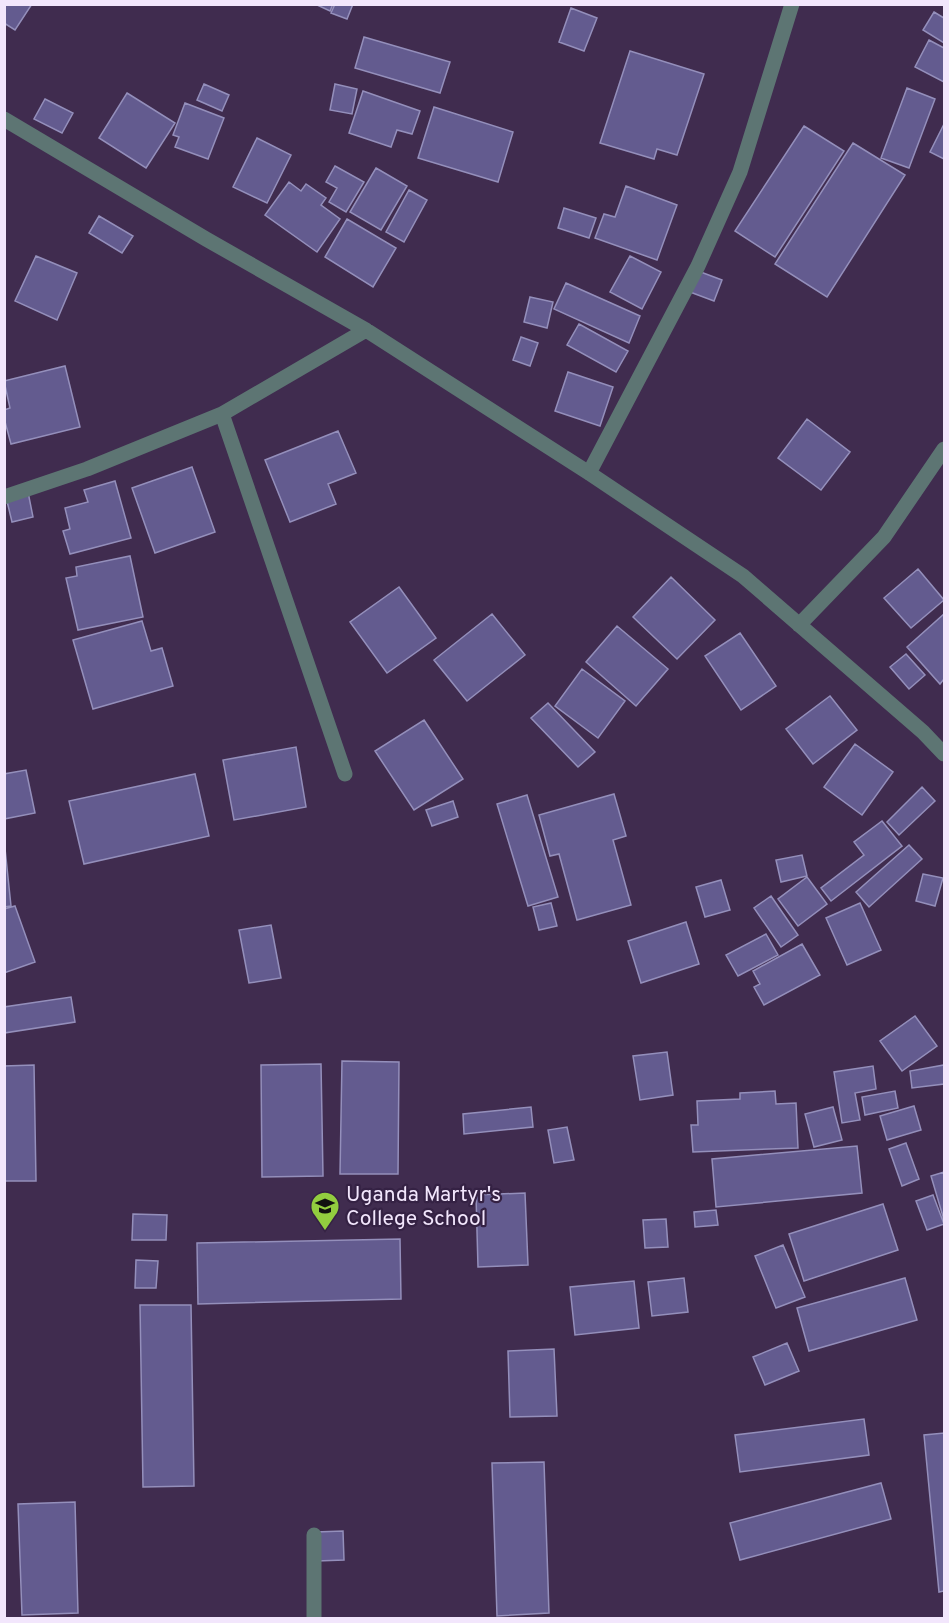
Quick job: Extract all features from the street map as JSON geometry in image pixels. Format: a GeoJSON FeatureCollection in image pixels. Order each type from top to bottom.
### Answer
{"type":"FeatureCollection","features":[{"type":"Feature","properties":{"kind":"street"},"geometry":{"type":"LineString","coordinates":[[589,473],[698,266],[740,172],[792,4]]}},
{"type":"Feature","properties":{"kind":"street"},"geometry":{"type":"LineString","coordinates":[[4,119],[206,239],[366,330],[589,473],[743,576],[944,753]]}},
{"type":"Feature","properties":{"kind":"street"},"geometry":{"type":"LineString","coordinates":[[4,497],[87,469],[222,414],[366,330]]}},
{"type":"Feature","properties":{"kind":"street"},"geometry":{"type":"LineString","coordinates":[[222,414],[345,774]]}},
{"type":"Feature","properties":{"kind":"street"},"geometry":{"type":"LineString","coordinates":[[799,625],[884,537],[945,449]]}},
{"type":"Feature","properties":{"kind":"street"},"geometry":{"type":"LineString","coordinates":[[314,1535],[314,1618]]}},
{"type":"Feature","properties":{"kind":"building"},"geometry":{"type":"Polygon","coordinates":[[[4,4],[32,4],[15,30],[4,23],[4,4]]]}},
{"type":"Feature","properties":{"kind":"building"},"geometry":{"type":"Polygon","coordinates":[[[315,4],[333,4],[330,11],[315,4]]]}},
{"type":"Feature","properties":{"kind":"building"},"geometry":{"type":"Polygon","coordinates":[[[335,4],[353,4],[347,19],[331,13],[335,4]]]}},
{"type":"Feature","properties":{"kind":"building"},"geometry":{"type":"Polygon","coordinates":[[[571,8],[597,18],[584,51],[559,42],[571,8]]]}},
{"type":"Feature","properties":{"kind":"building"},"geometry":{"type":"Polygon","coordinates":[[[934,12],[944,18],[944,43],[923,30],[934,12]]]}},
{"type":"Feature","properties":{"kind":"building"},"geometry":{"type":"Polygon","coordinates":[[[364,37],[450,62],[440,93],[355,68],[364,37]]]}},
{"type":"Feature","properties":{"kind":"building"},"geometry":{"type":"Polygon","coordinates":[[[929,40],[944,48],[944,82],[915,67],[929,40]]]}},
{"type":"Feature","properties":{"kind":"building"},"geometry":{"type":"Polygon","coordinates":[[[630,51],[704,74],[677,155],[657,149],[654,159],[600,143],[630,51]]]}},
{"type":"Feature","properties":{"kind":"building"},"geometry":{"type":"Polygon","coordinates":[[[204,84],[229,95],[222,111],[197,100],[204,84]]]}},
{"type":"Feature","properties":{"kind":"building"},"geometry":{"type":"Polygon","coordinates":[[[335,84],[357,89],[352,114],[330,110],[335,84]]]}},
{"type":"Feature","properties":{"kind":"building"},"geometry":{"type":"Polygon","coordinates":[[[907,88],[935,99],[909,168],[881,158],[907,88]]]}},
{"type":"Feature","properties":{"kind":"building"},"geometry":{"type":"Polygon","coordinates":[[[363,91],[420,111],[412,134],[397,130],[391,147],[349,133],[363,91]]]}},
{"type":"Feature","properties":{"kind":"building"},"geometry":{"type":"Polygon","coordinates":[[[127,93],[175,123],[146,168],[99,138],[127,93]]]}},
{"type":"Feature","properties":{"kind":"building"},"geometry":{"type":"Polygon","coordinates":[[[45,99],[73,113],[62,133],[34,119],[45,99]]]}},
{"type":"Feature","properties":{"kind":"building"},"geometry":{"type":"Polygon","coordinates":[[[185,103],[224,118],[208,159],[175,147],[179,137],[173,135],[185,103]]]}},
{"type":"Feature","properties":{"kind":"building"},"geometry":{"type":"Polygon","coordinates":[[[434,107],[513,132],[498,182],[418,158],[434,107]]]}},
{"type":"Feature","properties":{"kind":"building"},"geometry":{"type":"Polygon","coordinates":[[[944,124],[944,159],[930,152],[944,124]]]}},
{"type":"Feature","properties":{"kind":"building"},"geometry":{"type":"Polygon","coordinates":[[[804,126],[844,151],[775,257],[735,231],[804,126]]]}},
{"type":"Feature","properties":{"kind":"building"},"geometry":{"type":"Polygon","coordinates":[[[257,138],[291,155],[267,203],[233,187],[257,138]]]}},
{"type":"Feature","properties":{"kind":"building"},"geometry":{"type":"Polygon","coordinates":[[[853,143],[905,175],[827,297],[775,264],[853,143]]]}},
{"type":"Feature","properties":{"kind":"building"},"geometry":{"type":"Polygon","coordinates":[[[335,166],[364,182],[346,212],[329,202],[337,188],[326,182],[335,166]]]}},
{"type":"Feature","properties":{"kind":"building"},"geometry":{"type":"Polygon","coordinates":[[[376,168],[407,186],[381,230],[350,212],[376,168]]]}},
{"type":"Feature","properties":{"kind":"building"},"geometry":{"type":"Polygon","coordinates":[[[289,182],[301,191],[306,184],[326,198],[321,205],[340,219],[317,252],[265,215],[289,182]]]}},
{"type":"Feature","properties":{"kind":"building"},"geometry":{"type":"Polygon","coordinates":[[[626,186],[677,205],[657,260],[595,238],[604,214],[615,217],[626,186]]]}},
{"type":"Feature","properties":{"kind":"building"},"geometry":{"type":"Polygon","coordinates":[[[409,190],[427,200],[404,242],[386,232],[409,190]]]}},
{"type":"Feature","properties":{"kind":"building"},"geometry":{"type":"Polygon","coordinates":[[[564,208],[596,218],[589,238],[558,228],[564,208]]]}},
{"type":"Feature","properties":{"kind":"building"},"geometry":{"type":"Polygon","coordinates":[[[99,216],[133,236],[122,253],[89,233],[99,216]]]}},
{"type":"Feature","properties":{"kind":"building"},"geometry":{"type":"Polygon","coordinates":[[[347,219],[396,248],[373,287],[325,257],[347,219]]]}},
{"type":"Feature","properties":{"kind":"building"},"geometry":{"type":"Polygon","coordinates":[[[36,256],[77,273],[57,320],[15,301],[36,256]]]}},
{"type":"Feature","properties":{"kind":"building"},"geometry":{"type":"Polygon","coordinates":[[[630,256],[661,272],[642,309],[610,292],[630,256]]]}},
{"type":"Feature","properties":{"kind":"building"},"geometry":{"type":"Polygon","coordinates":[[[698,271],[722,280],[714,301],[690,292],[698,271]]]}},
{"type":"Feature","properties":{"kind":"building"},"geometry":{"type":"Polygon","coordinates":[[[566,283],[640,316],[629,343],[554,309],[566,283]]]}},
{"type":"Feature","properties":{"kind":"building"},"geometry":{"type":"Polygon","coordinates":[[[530,297],[553,302],[547,328],[524,322],[530,297]]]}},
{"type":"Feature","properties":{"kind":"building"},"geometry":{"type":"Polygon","coordinates":[[[579,324],[628,351],[616,372],[567,345],[579,324]]]}},
{"type":"Feature","properties":{"kind":"building"},"geometry":{"type":"Polygon","coordinates":[[[521,337],[538,343],[530,366],[513,360],[521,337]]]}},
{"type":"Feature","properties":{"kind":"building"},"geometry":{"type":"Polygon","coordinates":[[[65,366],[80,427],[11,444],[4,418],[4,410],[10,408],[4,381],[65,366]]]}},
{"type":"Feature","properties":{"kind":"building"},"geometry":{"type":"Polygon","coordinates":[[[568,372],[613,387],[600,426],[555,411],[568,372]]]}},
{"type":"Feature","properties":{"kind":"building"},"geometry":{"type":"Polygon","coordinates":[[[807,419],[850,452],[821,490],[778,458],[807,419]]]}},
{"type":"Feature","properties":{"kind":"building"},"geometry":{"type":"Polygon","coordinates":[[[338,431],[356,473],[328,484],[336,504],[290,522],[265,460],[338,431]]]}},
{"type":"Feature","properties":{"kind":"building"},"geometry":{"type":"Polygon","coordinates":[[[192,467],[215,532],[155,553],[132,488],[192,467]]]}},
{"type":"Feature","properties":{"kind":"building"},"geometry":{"type":"Polygon","coordinates":[[[115,481],[131,538],[70,554],[63,531],[70,529],[65,508],[88,502],[84,490],[115,481]]]}},
{"type":"Feature","properties":{"kind":"building"},"geometry":{"type":"Polygon","coordinates":[[[28,492],[33,517],[12,522],[6,497],[28,492]]]}},
{"type":"Feature","properties":{"kind":"building"},"geometry":{"type":"Polygon","coordinates":[[[130,556],[143,617],[78,630],[66,578],[77,576],[76,567],[130,556]]]}},
{"type":"Feature","properties":{"kind":"building"},"geometry":{"type":"Polygon","coordinates":[[[918,569],[944,600],[911,628],[884,598],[918,569]]]}},
{"type":"Feature","properties":{"kind":"building"},"geometry":{"type":"Polygon","coordinates":[[[671,577],[715,620],[677,659],[633,617],[671,577]]]}},
{"type":"Feature","properties":{"kind":"building"},"geometry":{"type":"Polygon","coordinates":[[[399,587],[436,638],[387,673],[350,622],[399,587]]]}},
{"type":"Feature","properties":{"kind":"building"},"geometry":{"type":"Polygon","coordinates":[[[492,614],[525,655],[467,701],[434,660],[492,614]]]}},
{"type":"Feature","properties":{"kind":"building"},"geometry":{"type":"Polygon","coordinates":[[[944,614],[944,679],[940,684],[907,647],[944,614]]]}},
{"type":"Feature","properties":{"kind":"building"},"geometry":{"type":"Polygon","coordinates":[[[142,621],[151,651],[162,648],[173,686],[93,709],[73,640],[142,621]]]}},
{"type":"Feature","properties":{"kind":"building"},"geometry":{"type":"Polygon","coordinates":[[[617,626],[668,669],[636,706],[586,662],[617,626]]]}},
{"type":"Feature","properties":{"kind":"building"},"geometry":{"type":"Polygon","coordinates":[[[740,633],[776,686],[741,710],[705,656],[740,633]]]}},
{"type":"Feature","properties":{"kind":"building"},"geometry":{"type":"Polygon","coordinates":[[[906,654],[925,675],[909,689],[890,667],[906,654]]]}},
{"type":"Feature","properties":{"kind":"building"},"geometry":{"type":"Polygon","coordinates":[[[582,669],[625,701],[598,738],[555,706],[582,669]]]}},
{"type":"Feature","properties":{"kind":"building"},"geometry":{"type":"Polygon","coordinates":[[[830,696],[857,730],[813,764],[786,729],[830,696]]]}},
{"type":"Feature","properties":{"kind":"building"},"geometry":{"type":"Polygon","coordinates":[[[548,703],[595,752],[578,767],[531,718],[548,703]]]}},
{"type":"Feature","properties":{"kind":"building"},"geometry":{"type":"Polygon","coordinates":[[[424,720],[463,779],[414,810],[375,751],[424,720]]]}},
{"type":"Feature","properties":{"kind":"building"},"geometry":{"type":"Polygon","coordinates":[[[855,744],[893,772],[862,815],[824,787],[855,744]]]}},
{"type":"Feature","properties":{"kind":"building"},"geometry":{"type":"Polygon","coordinates":[[[296,747],[306,807],[234,820],[223,760],[296,747]]]}},
{"type":"Feature","properties":{"kind":"building"},"geometry":{"type":"Polygon","coordinates":[[[26,770],[35,813],[4,819],[4,774],[26,770]]]}},
{"type":"Feature","properties":{"kind":"building"},"geometry":{"type":"Polygon","coordinates":[[[195,774],[209,836],[84,864],[69,801],[195,774]]]}},
{"type":"Feature","properties":{"kind":"building"},"geometry":{"type":"Polygon","coordinates":[[[922,787],[935,801],[899,835],[887,822],[922,787]]]}},
{"type":"Feature","properties":{"kind":"building"},"geometry":{"type":"Polygon","coordinates":[[[614,794],[626,836],[613,840],[631,905],[577,920],[559,854],[550,856],[539,815],[614,794]]]}},
{"type":"Feature","properties":{"kind":"building"},"geometry":{"type":"Polygon","coordinates":[[[527,795],[558,897],[528,906],[497,804],[527,795]]]}},
{"type":"Feature","properties":{"kind":"building"},"geometry":{"type":"Polygon","coordinates":[[[453,801],[458,817],[432,826],[426,810],[453,801]]]}},
{"type":"Feature","properties":{"kind":"building"},"geometry":{"type":"Polygon","coordinates":[[[882,821],[902,846],[831,901],[821,888],[864,855],[854,842],[882,821]]]}},
{"type":"Feature","properties":{"kind":"building"},"geometry":{"type":"Polygon","coordinates":[[[4,839],[11,906],[4,907],[4,839]]]}},
{"type":"Feature","properties":{"kind":"building"},"geometry":{"type":"Polygon","coordinates":[[[909,845],[922,859],[869,907],[856,892],[909,845]]]}},
{"type":"Feature","properties":{"kind":"building"},"geometry":{"type":"Polygon","coordinates":[[[802,855],[807,876],[781,882],[776,860],[802,855]]]}},
{"type":"Feature","properties":{"kind":"building"},"geometry":{"type":"Polygon","coordinates":[[[923,874],[943,878],[935,906],[916,901],[923,874]]]}},
{"type":"Feature","properties":{"kind":"building"},"geometry":{"type":"Polygon","coordinates":[[[807,877],[827,904],[798,926],[778,899],[807,877]]]}},
{"type":"Feature","properties":{"kind":"building"},"geometry":{"type":"Polygon","coordinates":[[[721,880],[730,910],[705,917],[696,887],[721,880]]]}},
{"type":"Feature","properties":{"kind":"building"},"geometry":{"type":"Polygon","coordinates":[[[771,896],[798,935],[781,947],[754,908],[771,896]]]}},
{"type":"Feature","properties":{"kind":"building"},"geometry":{"type":"Polygon","coordinates":[[[551,903],[557,926],[539,930],[533,907],[551,903]]]}},
{"type":"Feature","properties":{"kind":"building"},"geometry":{"type":"Polygon","coordinates":[[[860,903],[881,950],[847,965],[826,918],[860,903]]]}},
{"type":"Feature","properties":{"kind":"building"},"geometry":{"type":"Polygon","coordinates":[[[15,906],[35,962],[4,973],[4,909],[15,906]]]}},
{"type":"Feature","properties":{"kind":"building"},"geometry":{"type":"Polygon","coordinates":[[[686,922],[699,964],[641,983],[628,941],[686,922]]]}},
{"type":"Feature","properties":{"kind":"building"},"geometry":{"type":"Polygon","coordinates":[[[271,925],[281,978],[249,983],[239,930],[271,925]]]}},
{"type":"Feature","properties":{"kind":"building"},"geometry":{"type":"Polygon","coordinates":[[[766,934],[778,955],[738,976],[726,955],[766,934]]]}},
{"type":"Feature","properties":{"kind":"building"},"geometry":{"type":"Polygon","coordinates":[[[802,944],[820,975],[764,1005],[754,987],[760,984],[753,971],[802,944]]]}},
{"type":"Feature","properties":{"kind":"building"},"geometry":{"type":"Polygon","coordinates":[[[71,997],[75,1022],[4,1033],[4,1007],[71,997]]]}},
{"type":"Feature","properties":{"kind":"building"},"geometry":{"type":"Polygon","coordinates":[[[915,1016],[937,1046],[902,1071],[880,1041],[915,1016]]]}},
{"type":"Feature","properties":{"kind":"building"},"geometry":{"type":"Polygon","coordinates":[[[667,1052],[673,1095],[640,1100],[633,1056],[667,1052]]]}},
{"type":"Feature","properties":{"kind":"building"},"geometry":{"type":"Polygon","coordinates":[[[342,1061],[399,1062],[398,1174],[340,1174],[342,1061]]]}},
{"type":"Feature","properties":{"kind":"building"},"geometry":{"type":"Polygon","coordinates":[[[321,1064],[323,1176],[262,1177],[261,1065],[321,1064]]]}},
{"type":"Feature","properties":{"kind":"building"},"geometry":{"type":"Polygon","coordinates":[[[34,1065],[36,1181],[4,1181],[4,1066],[34,1065]]]}},
{"type":"Feature","properties":{"kind":"building"},"geometry":{"type":"Polygon","coordinates":[[[944,1065],[944,1084],[912,1088],[910,1071],[944,1065]]]}},
{"type":"Feature","properties":{"kind":"building"},"geometry":{"type":"Polygon","coordinates":[[[873,1066],[876,1089],[855,1093],[860,1120],[842,1123],[834,1072],[873,1066]]]}},
{"type":"Feature","properties":{"kind":"building"},"geometry":{"type":"Polygon","coordinates":[[[775,1091],[776,1104],[796,1103],[798,1148],[693,1152],[691,1125],[698,1125],[697,1101],[740,1099],[740,1093],[775,1091]]]}},
{"type":"Feature","properties":{"kind":"building"},"geometry":{"type":"Polygon","coordinates":[[[895,1091],[898,1108],[865,1115],[862,1097],[895,1091]]]}},
{"type":"Feature","properties":{"kind":"building"},"geometry":{"type":"Polygon","coordinates":[[[914,1106],[921,1130],[887,1140],[880,1116],[914,1106]]]}},
{"type":"Feature","properties":{"kind":"building"},"geometry":{"type":"Polygon","coordinates":[[[531,1107],[533,1127],[464,1134],[463,1114],[531,1107]]]}},
{"type":"Feature","properties":{"kind":"building"},"geometry":{"type":"Polygon","coordinates":[[[833,1107],[842,1140],[814,1147],[805,1114],[833,1107]]]}},
{"type":"Feature","properties":{"kind":"building"},"geometry":{"type":"Polygon","coordinates":[[[567,1127],[574,1160],[554,1163],[548,1130],[567,1127]]]}},
{"type":"Feature","properties":{"kind":"building"},"geometry":{"type":"Polygon","coordinates":[[[906,1143],[919,1179],[902,1186],[889,1149],[906,1143]]]}},
{"type":"Feature","properties":{"kind":"building"},"geometry":{"type":"Polygon","coordinates":[[[857,1146],[862,1193],[716,1207],[712,1159],[857,1146]]]}},
{"type":"Feature","properties":{"kind":"building"},"geometry":{"type":"Polygon","coordinates":[[[944,1172],[944,1220],[931,1176],[944,1172]]]}},
{"type":"Feature","properties":{"kind":"building"},"geometry":{"type":"Polygon","coordinates":[[[525,1193],[528,1265],[478,1267],[476,1195],[525,1193]]]}},
{"type":"Feature","properties":{"kind":"building"},"geometry":{"type":"Polygon","coordinates":[[[933,1195],[944,1224],[927,1230],[916,1201],[933,1195]]]}},
{"type":"Feature","properties":{"kind":"building"},"geometry":{"type":"Polygon","coordinates":[[[883,1204],[898,1250],[804,1281],[789,1234],[883,1204]]]}},
{"type":"Feature","properties":{"kind":"building"},"geometry":{"type":"Polygon","coordinates":[[[716,1210],[718,1225],[695,1227],[694,1212],[716,1210]]]}},
{"type":"Feature","properties":{"kind":"building"},"geometry":{"type":"Polygon","coordinates":[[[133,1214],[167,1215],[166,1240],[132,1240],[133,1214]]]}},
{"type":"Feature","properties":{"kind":"building"},"geometry":{"type":"Polygon","coordinates":[[[666,1219],[668,1247],[645,1248],[643,1220],[666,1219]]]}},
{"type":"Feature","properties":{"kind":"building"},"geometry":{"type":"Polygon","coordinates":[[[400,1239],[401,1299],[198,1304],[197,1243],[400,1239]]]}},
{"type":"Feature","properties":{"kind":"building"},"geometry":{"type":"Polygon","coordinates":[[[783,1245],[805,1297],[776,1308],[755,1256],[783,1245]]]}},
{"type":"Feature","properties":{"kind":"building"},"geometry":{"type":"Polygon","coordinates":[[[136,1260],[158,1261],[156,1288],[135,1288],[136,1260]]]}},
{"type":"Feature","properties":{"kind":"building"},"geometry":{"type":"Polygon","coordinates":[[[684,1278],[688,1312],[652,1316],[648,1282],[684,1278]]]}},
{"type":"Feature","properties":{"kind":"building"},"geometry":{"type":"Polygon","coordinates":[[[905,1278],[917,1320],[809,1351],[797,1308],[905,1278]]]}},
{"type":"Feature","properties":{"kind":"building"},"geometry":{"type":"Polygon","coordinates":[[[634,1281],[639,1328],[575,1335],[570,1287],[634,1281]]]}},
{"type":"Feature","properties":{"kind":"building"},"geometry":{"type":"Polygon","coordinates":[[[140,1305],[191,1305],[194,1486],[143,1487],[140,1305]]]}},
{"type":"Feature","properties":{"kind":"building"},"geometry":{"type":"Polygon","coordinates":[[[787,1343],[799,1371],[765,1385],[753,1357],[787,1343]]]}},
{"type":"Feature","properties":{"kind":"building"},"geometry":{"type":"Polygon","coordinates":[[[554,1349],[557,1416],[510,1417],[508,1351],[554,1349]]]}},
{"type":"Feature","properties":{"kind":"building"},"geometry":{"type":"Polygon","coordinates":[[[864,1419],[869,1455],[740,1472],[735,1435],[864,1419]]]}},
{"type":"Feature","properties":{"kind":"building"},"geometry":{"type":"Polygon","coordinates":[[[944,1433],[944,1591],[939,1592],[924,1435],[944,1433]]]}},
{"type":"Feature","properties":{"kind":"building"},"geometry":{"type":"Polygon","coordinates":[[[544,1462],[549,1613],[497,1616],[492,1463],[544,1462]]]}},
{"type":"Feature","properties":{"kind":"building"},"geometry":{"type":"Polygon","coordinates":[[[881,1483],[891,1519],[740,1560],[730,1523],[881,1483]]]}},
{"type":"Feature","properties":{"kind":"building"},"geometry":{"type":"Polygon","coordinates":[[[75,1502],[78,1613],[22,1615],[18,1504],[75,1502]]]}},
{"type":"Feature","properties":{"kind":"building"},"geometry":{"type":"Polygon","coordinates":[[[343,1531],[344,1560],[317,1561],[316,1532],[343,1531]]]}},
{"type":"Feature","properties":{"kind":"place","name":"Uganda Martyr's College School"},"geometry":{"type":"Point","coordinates":[325,1232]}}]}
